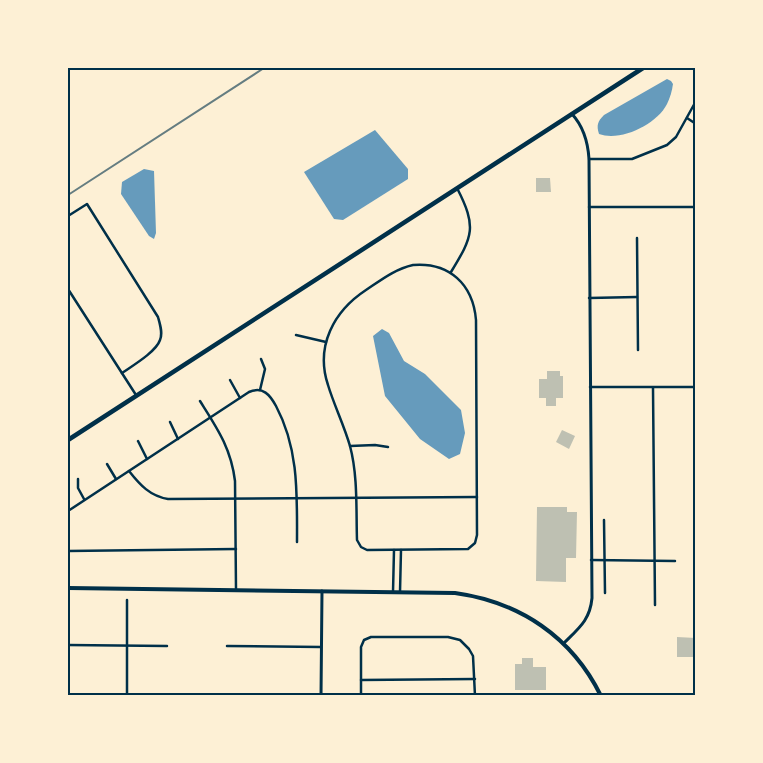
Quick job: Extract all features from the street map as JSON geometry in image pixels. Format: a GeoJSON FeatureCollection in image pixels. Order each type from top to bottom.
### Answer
{"type":"FeatureCollection","features":[{"type":"Feature","properties":{"kind":"main road"},"geometry":{"type":"LineString","coordinates":[[68,440],[456,187],[643,68]]}},
{"type":"Feature","properties":{"kind":"main road"},"geometry":{"type":"LineString","coordinates":[[68,588],[455,593],[492,601],[515,609],[547,628],[564,643],[589,674],[600,696]]}},
{"type":"Feature","properties":{"kind":"street"},"geometry":{"type":"LineString","coordinates":[[588,159],[628,159],[640,156],[670,142],[676,137],[696,101]]}},
{"type":"Feature","properties":{"kind":"street"},"geometry":{"type":"LineString","coordinates":[[564,643],[590,614],[592,598],[588,159],[587,144],[583,132],[578,120],[572,114]]}},
{"type":"Feature","properties":{"kind":"street"},"geometry":{"type":"LineString","coordinates":[[687,118],[696,124]]}},
{"type":"Feature","properties":{"kind":"street"},"geometry":{"type":"LineString","coordinates":[[451,272],[468,242],[470,226],[468,211],[456,187]]}},
{"type":"Feature","properties":{"kind":"street"},"geometry":{"type":"LineString","coordinates":[[68,216],[88,204],[158,317],[161,327],[160,341],[152,351],[122,373]]}},
{"type":"Feature","properties":{"kind":"street"},"geometry":{"type":"LineString","coordinates":[[589,207],[696,207]]}},
{"type":"Feature","properties":{"kind":"street"},"geometry":{"type":"LineString","coordinates":[[637,238],[638,350]]}},
{"type":"Feature","properties":{"kind":"street"},"geometry":{"type":"LineString","coordinates":[[420,264],[436,266],[451,272],[467,289],[475,312],[477,535],[475,544],[472,547],[464,549],[367,550],[359,544],[357,540],[356,497],[350,446],[326,377],[324,361],[326,342],[334,323],[348,303],[405,267],[420,264]]}},
{"type":"Feature","properties":{"kind":"street"},"geometry":{"type":"LineString","coordinates":[[68,289],[136,395]]}},
{"type":"Feature","properties":{"kind":"street"},"geometry":{"type":"LineString","coordinates":[[590,298],[637,297]]}},
{"type":"Feature","properties":{"kind":"street"},"geometry":{"type":"LineString","coordinates":[[296,335],[326,342]]}},
{"type":"Feature","properties":{"kind":"street"},"geometry":{"type":"LineString","coordinates":[[260,390],[265,370],[261,359]]}},
{"type":"Feature","properties":{"kind":"street"},"geometry":{"type":"LineString","coordinates":[[230,380],[240,398]]}},
{"type":"Feature","properties":{"kind":"street"},"geometry":{"type":"LineString","coordinates":[[590,388],[696,387]]}},
{"type":"Feature","properties":{"kind":"street"},"geometry":{"type":"LineString","coordinates":[[653,388],[655,605]]}},
{"type":"Feature","properties":{"kind":"street"},"geometry":{"type":"LineString","coordinates":[[68,510],[252,390],[260,390],[267,392],[272,398],[288,435],[296,470],[297,542]]}},
{"type":"Feature","properties":{"kind":"street"},"geometry":{"type":"LineString","coordinates":[[200,401],[221,433],[230,456],[235,481],[236,589]]}},
{"type":"Feature","properties":{"kind":"street"},"geometry":{"type":"LineString","coordinates":[[170,422],[178,439]]}},
{"type":"Feature","properties":{"kind":"street"},"geometry":{"type":"LineString","coordinates":[[138,441],[147,459]]}},
{"type":"Feature","properties":{"kind":"street"},"geometry":{"type":"LineString","coordinates":[[350,446],[375,445],[388,447]]}},
{"type":"Feature","properties":{"kind":"street"},"geometry":{"type":"LineString","coordinates":[[107,464],[116,479]]}},
{"type":"Feature","properties":{"kind":"street"},"geometry":{"type":"LineString","coordinates":[[128,471],[144,488],[164,498],[477,497]]}},
{"type":"Feature","properties":{"kind":"street"},"geometry":{"type":"LineString","coordinates":[[78,480],[78,488],[84,499]]}},
{"type":"Feature","properties":{"kind":"street"},"geometry":{"type":"LineString","coordinates":[[604,520],[605,593]]}},
{"type":"Feature","properties":{"kind":"street"},"geometry":{"type":"LineString","coordinates":[[68,551],[236,549]]}},
{"type":"Feature","properties":{"kind":"street"},"geometry":{"type":"LineString","coordinates":[[393,592],[394,550]]}},
{"type":"Feature","properties":{"kind":"street"},"geometry":{"type":"LineString","coordinates":[[400,592],[401,550]]}},
{"type":"Feature","properties":{"kind":"street"},"geometry":{"type":"LineString","coordinates":[[592,560],[675,560]]}},
{"type":"Feature","properties":{"kind":"street"},"geometry":{"type":"LineString","coordinates":[[321,696],[322,590]]}},
{"type":"Feature","properties":{"kind":"street"},"geometry":{"type":"LineString","coordinates":[[127,600],[127,696]]}},
{"type":"Feature","properties":{"kind":"street"},"geometry":{"type":"LineString","coordinates":[[361,696],[362,643],[367,638],[440,636],[456,639],[463,643],[471,652],[474,664],[474,696]]}},
{"type":"Feature","properties":{"kind":"street"},"geometry":{"type":"LineString","coordinates":[[68,645],[167,646]]}},
{"type":"Feature","properties":{"kind":"street"},"geometry":{"type":"LineString","coordinates":[[227,646],[321,647]]}},
{"type":"Feature","properties":{"kind":"street"},"geometry":{"type":"LineString","coordinates":[[361,680],[474,679]]}},
{"type":"Feature","properties":{"kind":"water"},"geometry":{"type":"Polygon","coordinates":[[[667,79],[673,84],[671,94],[667,104],[655,118],[638,130],[618,136],[599,134],[598,123],[604,115],[667,79]]]}},
{"type":"Feature","properties":{"kind":"water"},"geometry":{"type":"Polygon","coordinates":[[[375,130],[408,169],[408,179],[343,220],[334,219],[304,172],[375,130]]]}},
{"type":"Feature","properties":{"kind":"water"},"geometry":{"type":"Polygon","coordinates":[[[144,169],[154,171],[156,233],[154,239],[149,236],[121,194],[122,182],[144,169]]]}},
{"type":"Feature","properties":{"kind":"water"},"geometry":{"type":"Polygon","coordinates":[[[382,329],[389,333],[404,361],[425,374],[461,410],[465,433],[460,454],[449,459],[420,439],[385,396],[373,336],[382,329]]]}},
{"type":"Feature","properties":{"kind":"building"},"geometry":{"type":"Polygon","coordinates":[[[536,178],[550,178],[551,192],[536,192],[536,178]]]}},
{"type":"Feature","properties":{"kind":"building"},"geometry":{"type":"Polygon","coordinates":[[[547,371],[560,371],[560,376],[563,376],[563,398],[556,398],[556,406],[546,406],[546,398],[539,398],[539,379],[547,379],[547,371]]]}},
{"type":"Feature","properties":{"kind":"building"},"geometry":{"type":"Polygon","coordinates":[[[562,430],[575,436],[569,449],[556,442],[562,430]]]}},
{"type":"Feature","properties":{"kind":"building"},"geometry":{"type":"Polygon","coordinates":[[[537,507],[567,507],[567,512],[577,512],[576,558],[566,558],[566,582],[536,581],[537,507]]]}},
{"type":"Feature","properties":{"kind":"building"},"geometry":{"type":"Polygon","coordinates":[[[677,637],[696,638],[696,657],[677,657],[677,637]]]}},
{"type":"Feature","properties":{"kind":"building"},"geometry":{"type":"Polygon","coordinates":[[[522,658],[533,658],[533,667],[546,667],[546,690],[515,690],[515,664],[522,664],[522,658]]]}},
{"type":"Feature","properties":{"kind":"railway"},"geometry":{"type":"LineString","coordinates":[[68,195],[264,68]]}}]}
